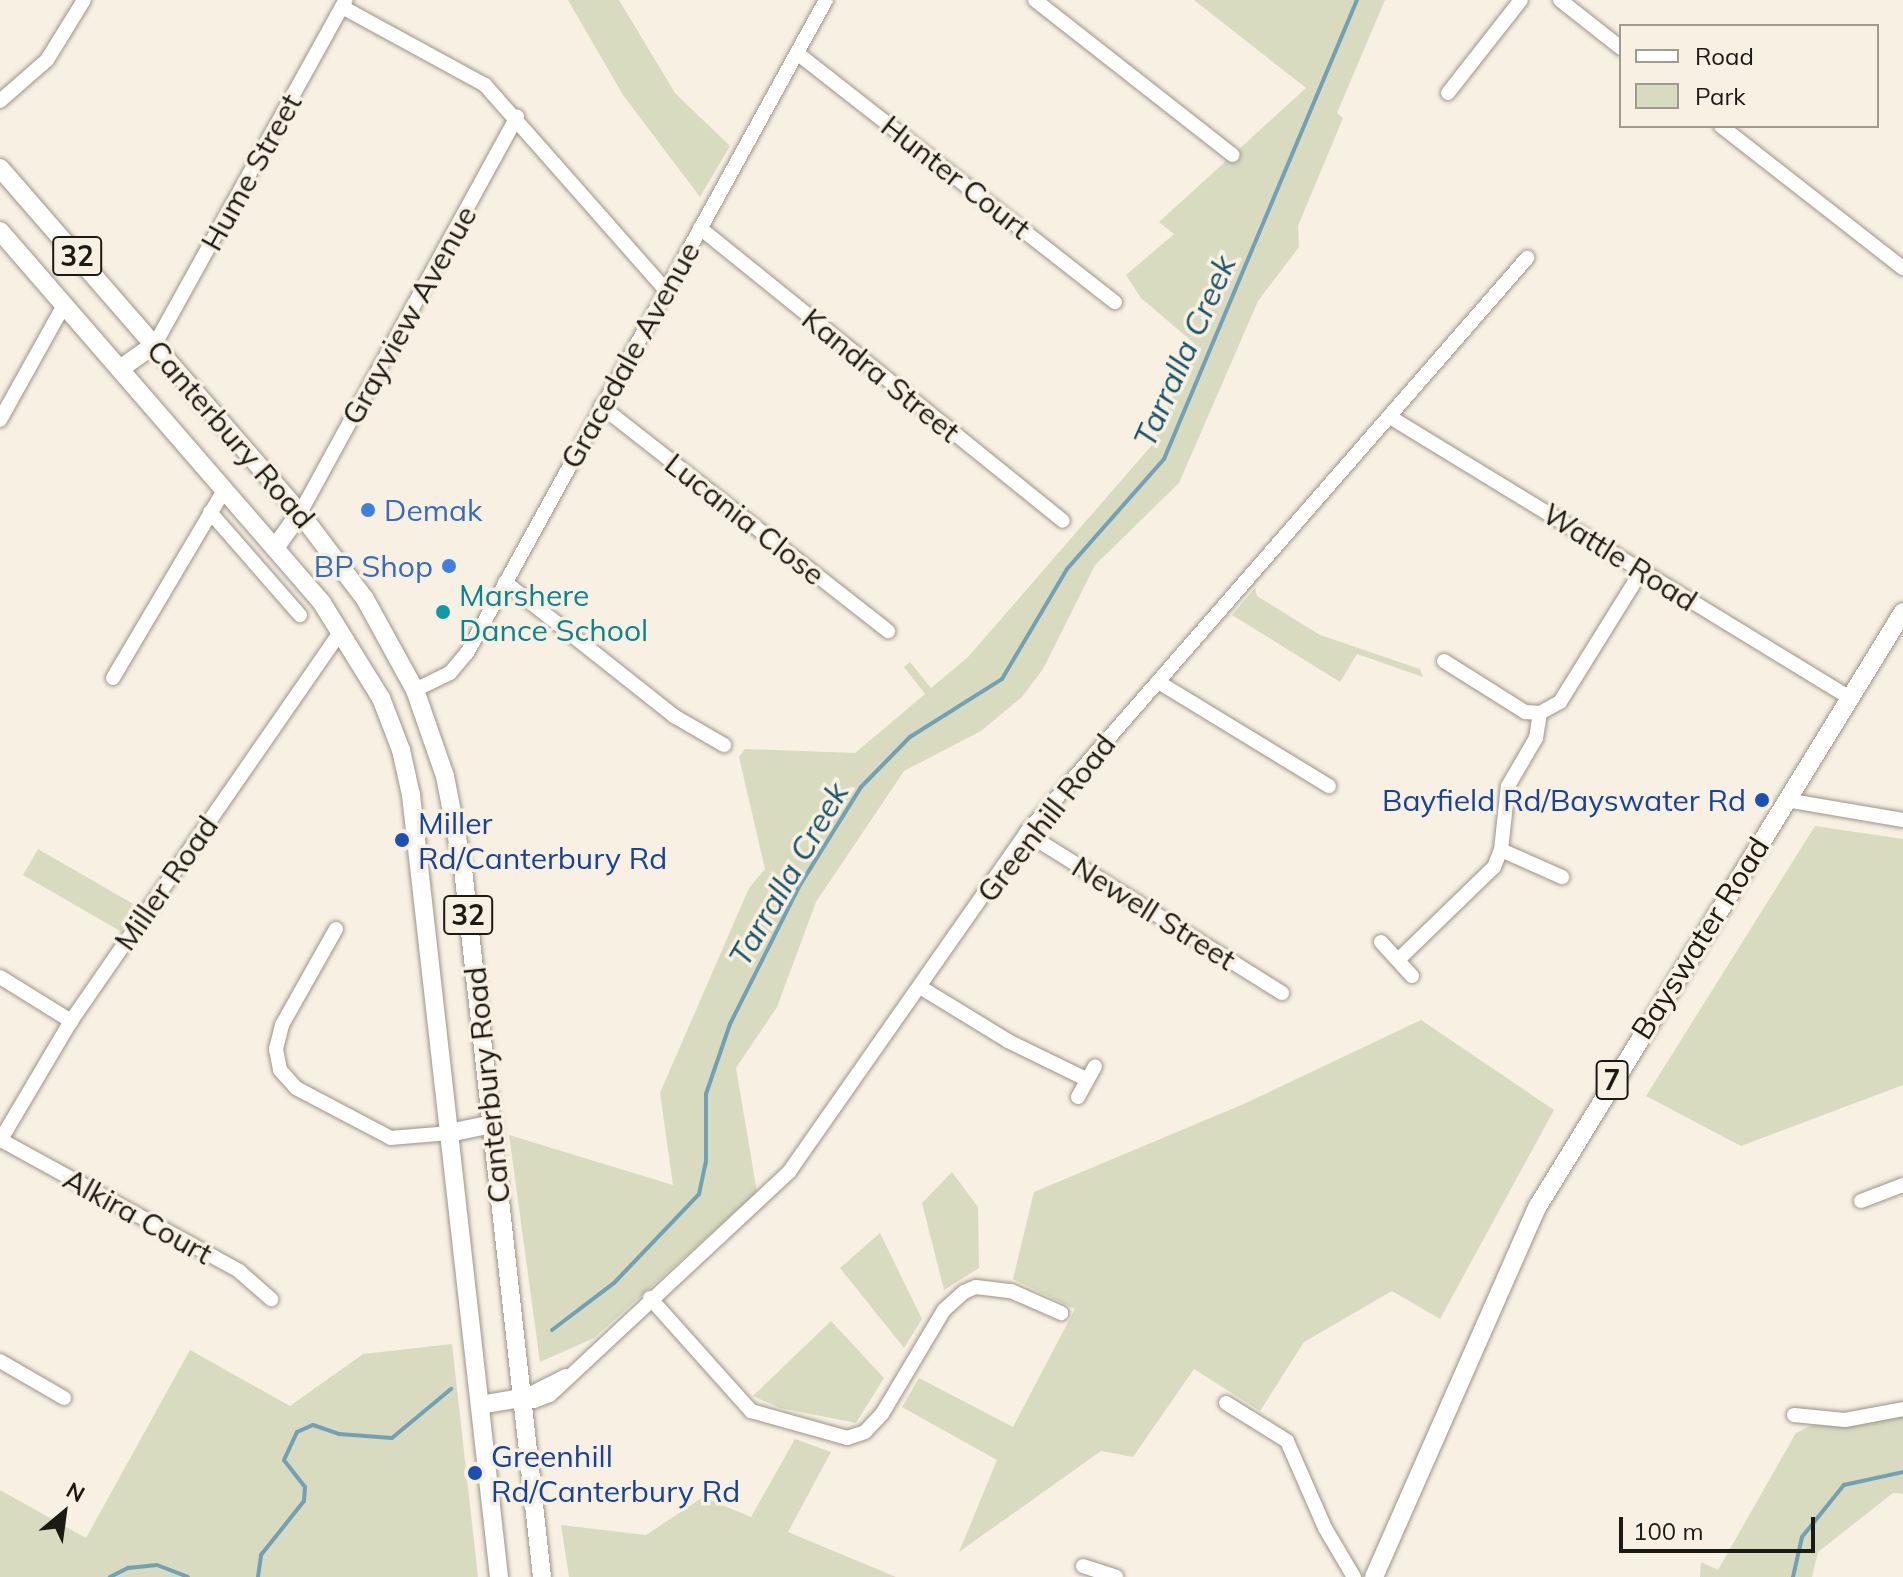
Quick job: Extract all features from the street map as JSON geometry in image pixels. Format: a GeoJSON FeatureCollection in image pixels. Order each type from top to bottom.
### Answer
{"type":"FeatureCollection","features":[{"type":"Feature","properties":{"kind":"main road","name":"Canterbury Road"},"geometry":{"type":"LineString","coordinates":[[0,168],[300,513],[365,599],[415,690],[445,776],[463,869],[542,1577]]}},
{"type":"Feature","properties":{"kind":"main road","name":"Canterbury Road"},"geometry":{"type":"LineString","coordinates":[[0,231],[275,548],[341,631],[381,698],[411,795],[499,1577]]}},
{"type":"Feature","properties":{"kind":"main road"},"geometry":{"type":"LineString","coordinates":[[120,369],[155,344]]}},
{"type":"Feature","properties":{"kind":"main road"},"geometry":{"type":"LineString","coordinates":[[275,548],[300,513]]}},
{"type":"Feature","properties":{"kind":"main road","name":"Bayswater Road"},"geometry":{"type":"LineString","coordinates":[[1374,1577],[1538,1206],[1903,612]]}},
{"type":"Feature","properties":{"kind":"main road"},"geometry":{"type":"LineString","coordinates":[[449,1133],[492,1124]]}},
{"type":"Feature","properties":{"kind":"main road"},"geometry":{"type":"LineString","coordinates":[[480,1405],[522,1398]]}},
{"type":"Feature","properties":{"kind":"street"},"geometry":{"type":"LineString","coordinates":[[0,101],[47,60],[84,0]]}},
{"type":"Feature","properties":{"kind":"street","name":"Gracedale Avenue"},"geometry":{"type":"LineString","coordinates":[[415,690],[459,664],[826,0]]}},
{"type":"Feature","properties":{"kind":"street"},"geometry":{"type":"LineString","coordinates":[[1035,0],[1233,155]]}},
{"type":"Feature","properties":{"kind":"street"},"geometry":{"type":"LineString","coordinates":[[1448,93],[1521,0]]}},
{"type":"Feature","properties":{"kind":"street"},"geometry":{"type":"LineString","coordinates":[[1560,0],[1619,46]]}},
{"type":"Feature","properties":{"kind":"street"},"geometry":{"type":"LineString","coordinates":[[344,4],[485,85],[517,117],[665,289]]}},
{"type":"Feature","properties":{"kind":"street","name":"Hume Street"},"geometry":{"type":"LineString","coordinates":[[155,344],[344,4]]}},
{"type":"Feature","properties":{"kind":"street","name":"Hunter Court"},"geometry":{"type":"LineString","coordinates":[[797,53],[1115,302]]}},
{"type":"Feature","properties":{"kind":"street","name":"Grayview Avenue"},"geometry":{"type":"LineString","coordinates":[[300,513],[517,117]]}},
{"type":"Feature","properties":{"kind":"street"},"geometry":{"type":"LineString","coordinates":[[1724,128],[1903,268]]}},
{"type":"Feature","properties":{"kind":"street","name":"Kandra Street"},"geometry":{"type":"LineString","coordinates":[[700,228],[1063,521]]}},
{"type":"Feature","properties":{"kind":"street","name":"Greenhill Road"},"geometry":{"type":"LineString","coordinates":[[522,1398],[542,1399],[789,1172],[1026,833],[1160,683],[1527,258]]}},
{"type":"Feature","properties":{"kind":"street"},"geometry":{"type":"LineString","coordinates":[[0,420],[64,305]]}},
{"type":"Feature","properties":{"kind":"street","name":"Lucania Close"},"geometry":{"type":"LineString","coordinates":[[601,406],[888,631]]}},
{"type":"Feature","properties":{"kind":"street","name":"Wattle Road"},"geometry":{"type":"LineString","coordinates":[[1390,417],[1850,698]]}},
{"type":"Feature","properties":{"kind":"street"},"geometry":{"type":"LineString","coordinates":[[113,678],[224,490]]}},
{"type":"Feature","properties":{"kind":"street"},"geometry":{"type":"LineString","coordinates":[[210,512],[300,615]]}},
{"type":"Feature","properties":{"kind":"street"},"geometry":{"type":"LineString","coordinates":[[1444,661],[1525,712],[1540,713],[1560,702],[1641,572]]}},
{"type":"Feature","properties":{"kind":"street"},"geometry":{"type":"LineString","coordinates":[[505,582],[674,716],[724,745]]}},
{"type":"Feature","properties":{"kind":"street","name":"Miller Road"},"geometry":{"type":"LineString","coordinates":[[0,1140],[71,1021],[341,631]]}},
{"type":"Feature","properties":{"kind":"street"},"geometry":{"type":"LineString","coordinates":[[1160,683],[1329,786]]}},
{"type":"Feature","properties":{"kind":"street"},"geometry":{"type":"LineString","coordinates":[[1398,960],[1494,867],[1501,850],[1508,786],[1536,738],[1540,713]]}},
{"type":"Feature","properties":{"kind":"street"},"geometry":{"type":"LineString","coordinates":[[1786,800],[1903,820]]}},
{"type":"Feature","properties":{"kind":"street","name":"Newell Street"},"geometry":{"type":"LineString","coordinates":[[1026,833],[1282,993]]}},
{"type":"Feature","properties":{"kind":"street"},"geometry":{"type":"LineString","coordinates":[[1501,850],[1562,877]]}},
{"type":"Feature","properties":{"kind":"street"},"geometry":{"type":"LineString","coordinates":[[336,929],[282,1025],[276,1049],[280,1070],[296,1088],[382,1135],[449,1133]]}},
{"type":"Feature","properties":{"kind":"street"},"geometry":{"type":"LineString","coordinates":[[1381,942],[1412,976]]}},
{"type":"Feature","properties":{"kind":"street"},"geometry":{"type":"LineString","coordinates":[[0,977],[71,1021]]}},
{"type":"Feature","properties":{"kind":"street"},"geometry":{"type":"LineString","coordinates":[[920,987],[1008,1041],[1086,1079]]}},
{"type":"Feature","properties":{"kind":"street"},"geometry":{"type":"LineString","coordinates":[[1078,1097],[1095,1066]]}},
{"type":"Feature","properties":{"kind":"street","name":"Alkira Court"},"geometry":{"type":"LineString","coordinates":[[0,1140],[239,1271],[271,1299]]}},
{"type":"Feature","properties":{"kind":"street"},"geometry":{"type":"LineString","coordinates":[[1861,1201],[1903,1185]]}},
{"type":"Feature","properties":{"kind":"street"},"geometry":{"type":"LineString","coordinates":[[650,1298],[751,1411],[847,1438],[872,1426],[944,1310],[964,1292],[976,1287],[1011,1291],[1061,1313]]}},
{"type":"Feature","properties":{"kind":"street"},"geometry":{"type":"LineString","coordinates":[[0,1361],[64,1398]]}},
{"type":"Feature","properties":{"kind":"street"},"geometry":{"type":"LineString","coordinates":[[1226,1403],[1287,1441],[1325,1528],[1354,1577]]}},
{"type":"Feature","properties":{"kind":"street"},"geometry":{"type":"LineString","coordinates":[[1794,1415],[1845,1420],[1903,1409]]}},
{"type":"Feature","properties":{"kind":"street"},"geometry":{"type":"LineString","coordinates":[[1083,1566],[1116,1577]]}},
{"type":"Feature","properties":{"kind":"green space"},"geometry":{"type":"Polygon","coordinates":[[[568,0],[619,0],[675,93],[730,146],[700,197],[623,95],[568,0]]]}},
{"type":"Feature","properties":{"kind":"green space"},"geometry":{"type":"Polygon","coordinates":[[[1194,0],[1385,0],[1337,113],[1343,118],[1298,226],[1299,247],[1258,301],[1179,483],[1095,565],[1043,669],[1022,697],[981,731],[904,771],[816,902],[777,1007],[736,1068],[757,1192],[594,1338],[540,1362],[509,1135],[673,1185],[660,1093],[749,888],[765,869],[739,757],[745,749],[855,753],[925,694],[904,667],[910,662],[931,688],[968,657],[1152,445],[1195,344],[1141,298],[1126,275],[1174,234],[1159,222],[1306,88],[1194,0]]]}},
{"type":"Feature","properties":{"kind":"green space"},"geometry":{"type":"Polygon","coordinates":[[[1255,588],[1257,596],[1320,635],[1420,669],[1423,677],[1357,654],[1340,682],[1232,615],[1255,588]]]}},
{"type":"Feature","properties":{"kind":"green space"},"geometry":{"type":"Polygon","coordinates":[[[1815,826],[1903,839],[1903,1085],[1741,1146],[1646,1096],[1815,826]]]}},
{"type":"Feature","properties":{"kind":"green space"},"geometry":{"type":"Polygon","coordinates":[[[38,849],[136,906],[121,931],[23,875],[38,849]]]}},
{"type":"Feature","properties":{"kind":"green space"},"geometry":{"type":"Polygon","coordinates":[[[1421,1020],[1554,1110],[1440,1319],[1392,1291],[1304,1342],[1260,1411],[1194,1369],[1133,1457],[1101,1451],[959,1552],[997,1460],[902,1407],[919,1378],[1013,1427],[1075,1309],[1013,1279],[1034,1192],[1246,1103],[1421,1020]]]}},
{"type":"Feature","properties":{"kind":"green space"},"geometry":{"type":"Polygon","coordinates":[[[952,1172],[978,1207],[979,1268],[944,1290],[922,1203],[952,1172]]]}},
{"type":"Feature","properties":{"kind":"green space"},"geometry":{"type":"Polygon","coordinates":[[[880,1233],[922,1319],[904,1348],[840,1268],[880,1233]]]}},
{"type":"Feature","properties":{"kind":"green space"},"geometry":{"type":"Polygon","coordinates":[[[831,1321],[884,1378],[856,1423],[780,1408],[753,1396],[831,1321]]]}},
{"type":"Feature","properties":{"kind":"green space"},"geometry":{"type":"Polygon","coordinates":[[[452,1344],[478,1577],[0,1577],[0,1490],[86,1538],[190,1350],[290,1406],[363,1354],[452,1344]]]}},
{"type":"Feature","properties":{"kind":"green space"},"geometry":{"type":"Polygon","coordinates":[[[1903,1415],[1903,1494],[1893,1493],[1818,1552],[1812,1577],[1700,1577],[1701,1562],[1718,1570],[1796,1433],[1810,1426],[1903,1415]]]}},
{"type":"Feature","properties":{"kind":"green space"},"geometry":{"type":"Polygon","coordinates":[[[795,1439],[831,1452],[788,1532],[896,1577],[569,1577],[561,1525],[646,1535],[703,1497],[751,1517],[795,1439]]]}},
{"type":"Feature","properties":{"kind":"waterway","name":"Tarralla Creek"},"geometry":{"type":"LineString","coordinates":[[552,1330],[614,1283],[699,1194],[706,1162],[706,1094],[730,1024],[800,885],[861,787],[910,737],[1002,679],[1067,569],[1164,459],[1357,0]]}},
{"type":"Feature","properties":{"kind":"waterway"},"geometry":{"type":"LineString","coordinates":[[258,1577],[261,1555],[304,1501],[305,1487],[284,1460],[297,1432],[313,1425],[339,1434],[392,1438],[451,1389]]}},
{"type":"Feature","properties":{"kind":"waterway"},"geometry":{"type":"LineString","coordinates":[[1793,1577],[1802,1537],[1844,1485],[1903,1472]]}},
{"type":"Feature","properties":{"kind":"waterway"},"geometry":{"type":"LineString","coordinates":[[110,1577],[128,1568],[157,1565],[188,1577]]}},
{"type":"Feature","properties":{"kind":"place","name":"Demak"},"geometry":{"type":"Point","coordinates":[368,510]}},
{"type":"Feature","properties":{"kind":"place","name":"BP Shop"},"geometry":{"type":"Point","coordinates":[449,566]}},
{"type":"Feature","properties":{"kind":"place","name":"Marshere Dance School"},"geometry":{"type":"Point","coordinates":[443,612]}},
{"type":"Feature","properties":{"kind":"place","name":"Bayfield Rd/Bayswater Rd"},"geometry":{"type":"Point","coordinates":[1762,800]}},
{"type":"Feature","properties":{"kind":"place","name":"Miller Rd/Canterbury Rd"},"geometry":{"type":"Point","coordinates":[402,840]}},
{"type":"Feature","properties":{"kind":"place","name":"Greenhill Rd/Canterbury Rd"},"geometry":{"type":"Point","coordinates":[475,1473]}}]}
